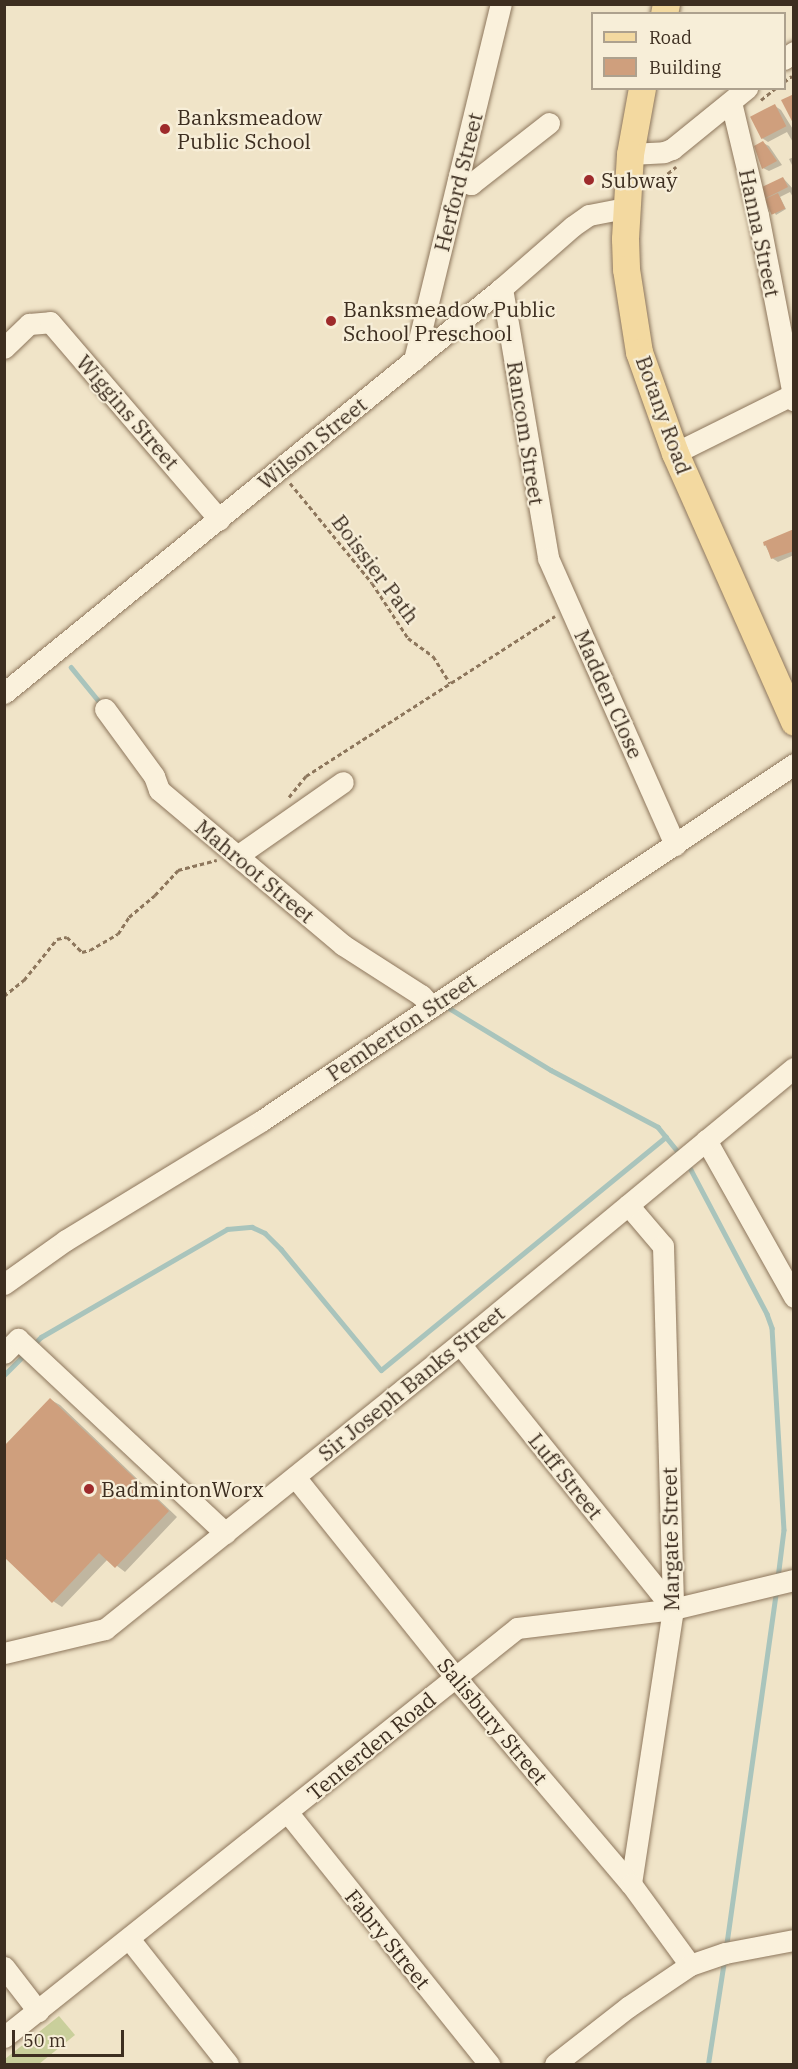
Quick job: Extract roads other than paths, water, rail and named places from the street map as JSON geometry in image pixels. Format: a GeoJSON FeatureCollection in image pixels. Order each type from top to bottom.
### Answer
{"type":"FeatureCollection","features":[{"type":"Feature","properties":{"kind":"main road","name":"Botany Road"},"geometry":{"type":"LineString","coordinates":[[642,90],[630,154],[626,208],[626,269],[639,352],[675,453],[794,722]]}},
{"type":"Feature","properties":{"kind":"street","name":"Herford Street"},"geometry":{"type":"LineString","coordinates":[[414,360],[501,4]]}},
{"type":"Feature","properties":{"kind":"street"},"geometry":{"type":"LineString","coordinates":[[630,154],[664,152],[672,149],[739,95]]}},
{"type":"Feature","properties":{"kind":"street","name":"Hanna Street"},"geometry":{"type":"LineString","coordinates":[[739,95],[758,215],[793,397]]}},
{"type":"Feature","properties":{"kind":"street"},"geometry":{"type":"LineString","coordinates":[[458,180],[471,184],[549,123]]}},
{"type":"Feature","properties":{"kind":"street","name":"Wilson Street"},"geometry":{"type":"LineString","coordinates":[[4,693],[502,288],[573,226],[589,216],[626,208]]}},
{"type":"Feature","properties":{"kind":"street","name":"Rancom Street"},"geometry":{"type":"LineString","coordinates":[[502,288],[543,543]]}},
{"type":"Feature","properties":{"kind":"street","name":"Wiggins Street"},"geometry":{"type":"LineString","coordinates":[[4,348],[29,324],[50,322],[219,519]]}},
{"type":"Feature","properties":{"kind":"street"},"geometry":{"type":"LineString","coordinates":[[675,453],[793,397]]}},
{"type":"Feature","properties":{"kind":"street","name":"Madden Close"},"geometry":{"type":"LineString","coordinates":[[543,543],[675,845]]}},
{"type":"Feature","properties":{"kind":"street","name":"Mahroot Street"},"geometry":{"type":"LineString","coordinates":[[105,709],[154,776],[159,790],[344,945],[421,995],[432,1007]]}},
{"type":"Feature","properties":{"kind":"street","name":"Pemberton Street"},"geometry":{"type":"LineString","coordinates":[[4,1284],[66,1240],[261,1121],[794,764]]}},
{"type":"Feature","properties":{"kind":"street"},"geometry":{"type":"LineString","coordinates":[[237,856],[343,782]]}},
{"type":"Feature","properties":{"kind":"street","name":"Sir Joseph Banks Street"},"geometry":{"type":"LineString","coordinates":[[4,1653],[105,1629],[460,1344],[794,1068]]}},
{"type":"Feature","properties":{"kind":"street"},"geometry":{"type":"LineString","coordinates":[[706,1140],[794,1297]]}},
{"type":"Feature","properties":{"kind":"street","name":"Margate Street"},"geometry":{"type":"LineString","coordinates":[[628,1205],[663,1245],[673,1609],[631,1884]]}},
{"type":"Feature","properties":{"kind":"street"},"geometry":{"type":"LineString","coordinates":[[4,1353],[18,1339],[225,1533]]}},
{"type":"Feature","properties":{"kind":"street","name":"Luff Street"},"geometry":{"type":"LineString","coordinates":[[460,1344],[673,1609]]}},
{"type":"Feature","properties":{"kind":"street","name":"Salisbury Street"},"geometry":{"type":"LineString","coordinates":[[296,1477],[456,1678],[631,1884],[690,1965]]}},
{"type":"Feature","properties":{"kind":"street","name":"Tenterden Road"},"geometry":{"type":"LineString","coordinates":[[4,2037],[130,1940],[517,1628],[673,1609],[794,1580]]}},
{"type":"Feature","properties":{"kind":"street","name":"Fabry Street"},"geometry":{"type":"LineString","coordinates":[[288,1813],[489,2064]]}},
{"type":"Feature","properties":{"kind":"street"},"geometry":{"type":"LineString","coordinates":[[130,1940],[228,2064]]}},
{"type":"Feature","properties":{"kind":"street"},"geometry":{"type":"LineString","coordinates":[[555,2064],[628,2007],[690,1965],[725,1953],[794,1940]]}},
{"type":"Feature","properties":{"kind":"street"},"geometry":{"type":"LineString","coordinates":[[4,1967],[38,2011]]}},
{"type":"Feature","properties":{"kind":"waterway"},"geometry":{"type":"LineString","coordinates":[[71,667],[102,705]]}},
{"type":"Feature","properties":{"kind":"waterway"},"geometry":{"type":"LineString","coordinates":[[444,1005],[551,1070],[658,1127],[681,1155]]}},
{"type":"Feature","properties":{"kind":"waterway"},"geometry":{"type":"LineString","coordinates":[[33,1345],[41,1337],[227,1229],[252,1227],[265,1233],[281,1249],[381,1370],[666,1137]]}},
{"type":"Feature","properties":{"kind":"waterway"},"geometry":{"type":"LineString","coordinates":[[688,1164],[767,1314],[772,1328],[784,1530],[778,1578]]}},
{"type":"Feature","properties":{"kind":"waterway"},"geometry":{"type":"LineString","coordinates":[[4,1375],[26,1353]]}},
{"type":"Feature","properties":{"kind":"waterway"},"geometry":{"type":"LineString","coordinates":[[726,1947],[776,1590]]}},
{"type":"Feature","properties":{"kind":"waterway"},"geometry":{"type":"LineString","coordinates":[[708,2064],[724,1961]]}},
{"type":"Feature","properties":{"kind":"place","name":"Banksmeadow Public School"},"geometry":{"type":"Point","coordinates":[165,129]}},
{"type":"Feature","properties":{"kind":"place","name":"Subway"},"geometry":{"type":"Point","coordinates":[589,180]}},
{"type":"Feature","properties":{"kind":"place","name":"Banksmeadow Public School Preschool"},"geometry":{"type":"Point","coordinates":[331,321]}},
{"type":"Feature","properties":{"kind":"place","name":"BadmintonWorx"},"geometry":{"type":"Point","coordinates":[89,1489]}}]}
